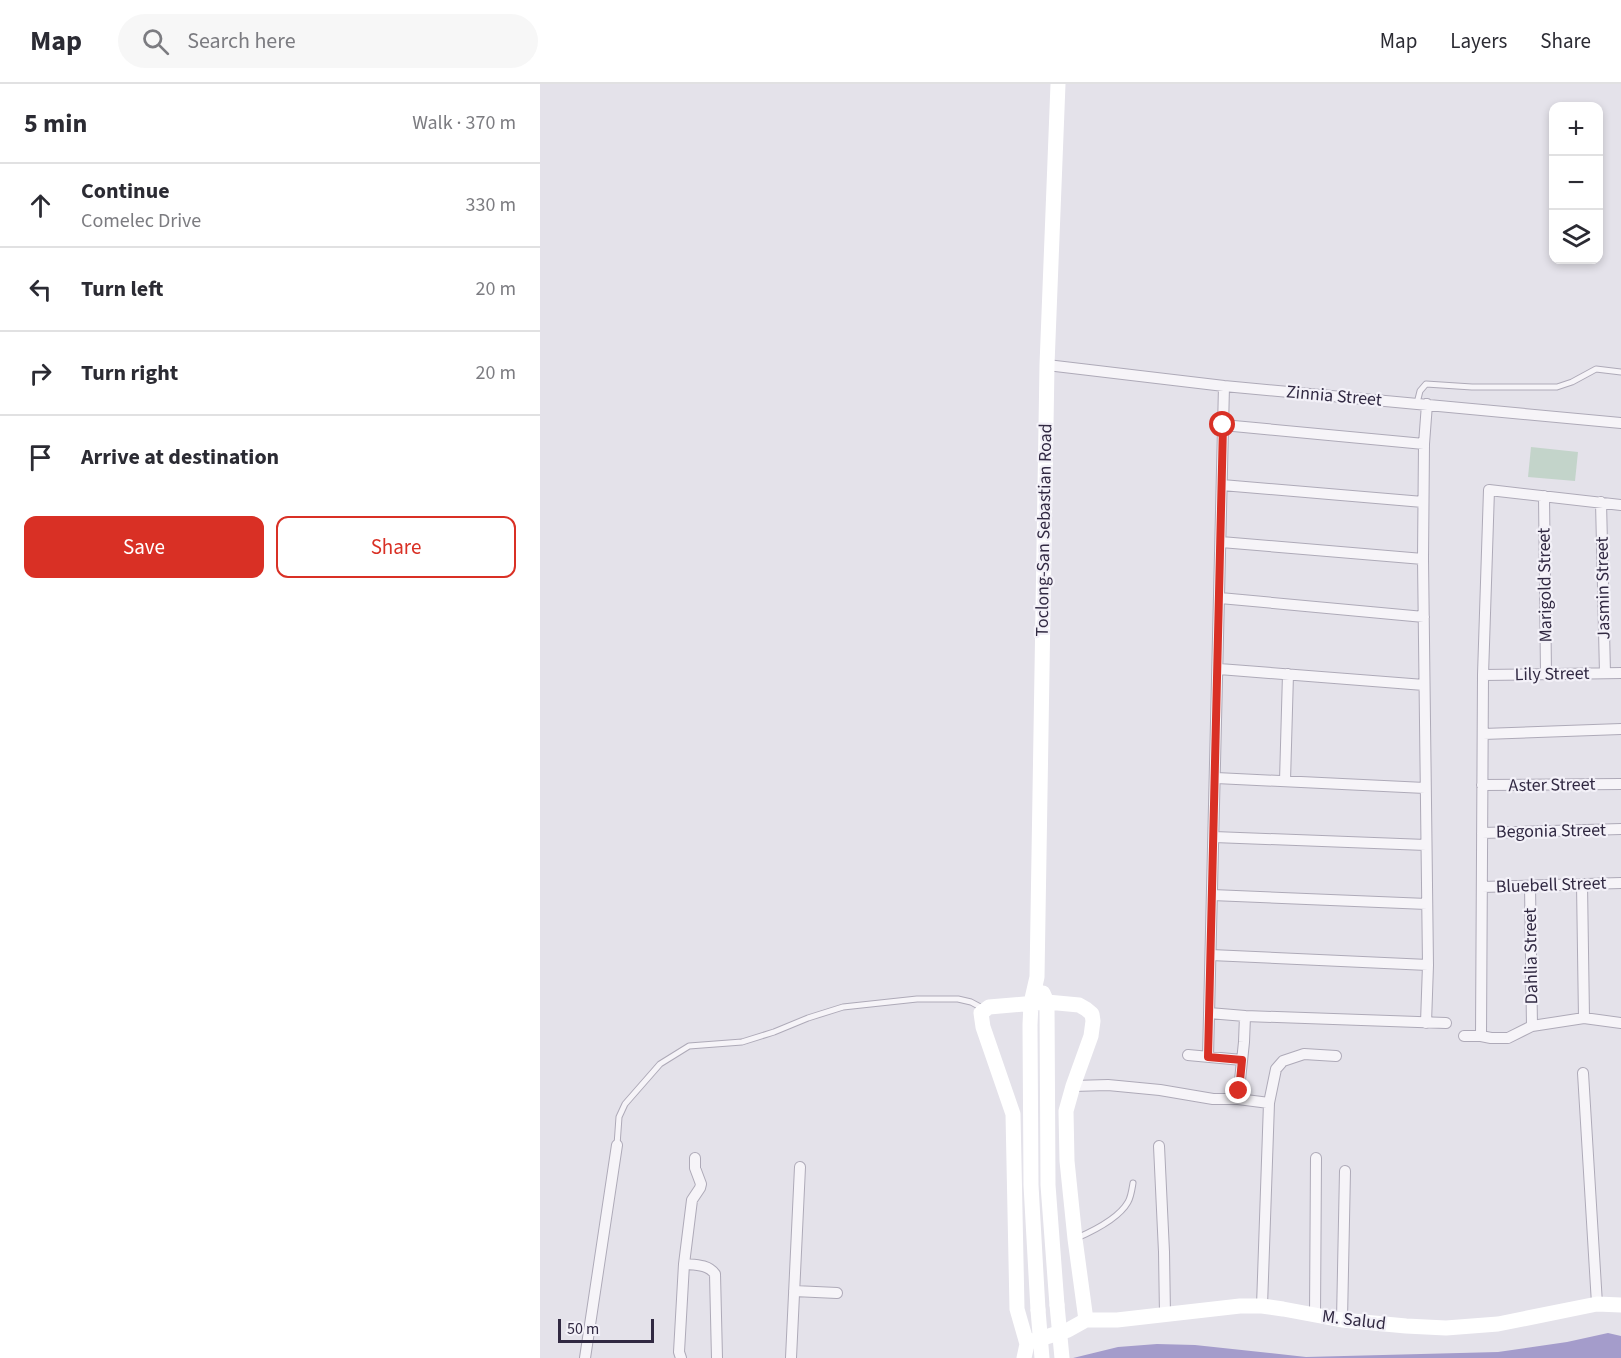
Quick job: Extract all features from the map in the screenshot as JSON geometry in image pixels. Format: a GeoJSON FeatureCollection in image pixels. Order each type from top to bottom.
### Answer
{"type":"FeatureCollection","features":[{"type":"Feature","properties":{"kind":"main road","name":"Toclong-San Sebastian Road"},"geometry":{"type":"LineString","coordinates":[[1039,1003],[1037,976],[1047,365],[1058,84]]}},
{"type":"Feature","properties":{"kind":"main road"},"geometry":{"type":"LineString","coordinates":[[1039,1003],[1048,1185],[1062,1358]]}},
{"type":"Feature","properties":{"kind":"main road"},"geometry":{"type":"LineString","coordinates":[[1039,1003],[1031,1185],[1042,1358]]}},
{"type":"Feature","properties":{"kind":"main road"},"geometry":{"type":"LineString","coordinates":[[1039,1003],[1079,1005],[1092,1014],[1091,1036],[1066,1111],[1067,1161],[1086,1320],[1025,1351],[1017,1309],[1013,1114],[983,1027],[981,1013],[989,1007],[1039,1003]]}},
{"type":"Feature","properties":{"kind":"main road","name":"M. Salud"},"geometry":{"type":"LineString","coordinates":[[1086,1320],[1117,1320],[1204,1309],[1262,1306],[1342,1320],[1446,1328],[1498,1324],[1597,1304],[1621,1305]]}},
{"type":"Feature","properties":{"kind":"street","name":"Zinnia Street"},"geometry":{"type":"LineString","coordinates":[[1047,365],[1224,386],[1621,423]]}},
{"type":"Feature","properties":{"kind":"street"},"geometry":{"type":"LineString","coordinates":[[1208,1057],[1224,386]]}},
{"type":"Feature","properties":{"kind":"street"},"geometry":{"type":"LineString","coordinates":[[1422,404],[1428,965],[1426,1023]]}},
{"type":"Feature","properties":{"kind":"street"},"geometry":{"type":"LineString","coordinates":[[1223,425],[1424,444]]}},
{"type":"Feature","properties":{"kind":"street"},"geometry":{"type":"LineString","coordinates":[[1222,485],[1424,502]]}},
{"type":"Feature","properties":{"kind":"street"},"geometry":{"type":"LineString","coordinates":[[1481,1036],[1483,675],[1489,490],[1621,505]]}},
{"type":"Feature","properties":{"kind":"street","name":"Marigold Street"},"geometry":{"type":"LineString","coordinates":[[1544,496],[1546,674]]}},
{"type":"Feature","properties":{"kind":"street","name":"Jasmin Street"},"geometry":{"type":"LineString","coordinates":[[1601,502],[1605,673]]}},
{"type":"Feature","properties":{"kind":"street"},"geometry":{"type":"LineString","coordinates":[[1221,543],[1423,559]]}},
{"type":"Feature","properties":{"kind":"street"},"geometry":{"type":"LineString","coordinates":[[1220,598],[1424,617]]}},
{"type":"Feature","properties":{"kind":"street"},"geometry":{"type":"LineString","coordinates":[[1219,669],[1424,685]]}},
{"type":"Feature","properties":{"kind":"street","name":"Lily Street"},"geometry":{"type":"LineString","coordinates":[[1483,675],[1621,673]]}},
{"type":"Feature","properties":{"kind":"street"},"geometry":{"type":"LineString","coordinates":[[1285,781],[1288,674]]}},
{"type":"Feature","properties":{"kind":"street"},"geometry":{"type":"LineString","coordinates":[[1483,734],[1621,729]]}},
{"type":"Feature","properties":{"kind":"street"},"geometry":{"type":"LineString","coordinates":[[1216,778],[1425,788]]}},
{"type":"Feature","properties":{"kind":"street","name":"Aster Street"},"geometry":{"type":"LineString","coordinates":[[1482,785],[1621,784]]}},
{"type":"Feature","properties":{"kind":"street","name":"Begonia Street"},"geometry":{"type":"LineString","coordinates":[[1482,833],[1621,829]]}},
{"type":"Feature","properties":{"kind":"street"},"geometry":{"type":"LineString","coordinates":[[1214,837],[1426,845]]}},
{"type":"Feature","properties":{"kind":"street","name":"Bluebell Street"},"geometry":{"type":"LineString","coordinates":[[1482,887],[1621,883]]}},
{"type":"Feature","properties":{"kind":"street"},"geometry":{"type":"LineString","coordinates":[[1582,884],[1584,1018]]}},
{"type":"Feature","properties":{"kind":"street","name":"Dahlia Street"},"geometry":{"type":"LineString","coordinates":[[1530,886],[1532,1026]]}},
{"type":"Feature","properties":{"kind":"street"},"geometry":{"type":"LineString","coordinates":[[1212,895],[1427,904]]}},
{"type":"Feature","properties":{"kind":"street"},"geometry":{"type":"LineString","coordinates":[[1211,955],[1428,965]]}},
{"type":"Feature","properties":{"kind":"street"},"geometry":{"type":"LineString","coordinates":[[1209,1013],[1446,1023]]}},
{"type":"Feature","properties":{"kind":"street"},"geometry":{"type":"LineString","coordinates":[[1238,1099],[1245,1016]]}},
{"type":"Feature","properties":{"kind":"street"},"geometry":{"type":"LineString","coordinates":[[1464,1036],[1508,1038],[1532,1026],[1584,1018],[1621,1023]]}},
{"type":"Feature","properties":{"kind":"street"},"geometry":{"type":"LineString","coordinates":[[1262,1306],[1269,1103],[1276,1069],[1283,1061],[1304,1054],[1336,1056]]}},
{"type":"Feature","properties":{"kind":"street"},"geometry":{"type":"LineString","coordinates":[[1188,1055],[1242,1060]]}},
{"type":"Feature","properties":{"kind":"street"},"geometry":{"type":"LineString","coordinates":[[1583,1073],[1597,1304]]}},
{"type":"Feature","properties":{"kind":"street"},"geometry":{"type":"LineString","coordinates":[[1073,1086],[1108,1085],[1160,1090],[1213,1099],[1269,1103]]}},
{"type":"Feature","properties":{"kind":"street"},"geometry":{"type":"LineString","coordinates":[[585,1358],[617,1145]]}},
{"type":"Feature","properties":{"kind":"street"},"geometry":{"type":"LineString","coordinates":[[1159,1146],[1165,1315]]}},
{"type":"Feature","properties":{"kind":"street"},"geometry":{"type":"LineString","coordinates":[[681,1358],[679,1352],[684,1264],[692,1200],[702,1184],[695,1168],[695,1158]]}},
{"type":"Feature","properties":{"kind":"street"},"geometry":{"type":"LineString","coordinates":[[1315,1316],[1316,1158]]}},
{"type":"Feature","properties":{"kind":"street"},"geometry":{"type":"LineString","coordinates":[[791,1358],[800,1167]]}},
{"type":"Feature","properties":{"kind":"street"},"geometry":{"type":"LineString","coordinates":[[1342,1320],[1345,1172]]}},
{"type":"Feature","properties":{"kind":"street"},"geometry":{"type":"LineString","coordinates":[[684,1264],[706,1267],[715,1274],[717,1358]]}},
{"type":"Feature","properties":{"kind":"street"},"geometry":{"type":"LineString","coordinates":[[794,1291],[837,1293]]}},
{"type":"Feature","properties":{"kind":"lane"},"geometry":{"type":"LineString","coordinates":[[1422,404],[1420,391],[1426,384],[1557,387],[1596,369],[1621,372]]}},
{"type":"Feature","properties":{"kind":"lane"},"geometry":{"type":"LineString","coordinates":[[617,1145],[619,1117],[625,1104],[660,1064],[689,1046],[742,1042],[843,1007],[917,999],[958,999],[971,1002],[985,1010]]}},
{"type":"Feature","properties":{"kind":"lane"},"geometry":{"type":"LineString","coordinates":[[1075,1239],[1095,1230],[1114,1217],[1129,1202],[1133,1183]]}},
{"type":"Feature","properties":{"kind":"green space"},"geometry":{"type":"Polygon","coordinates":[[[1531,447],[1578,452],[1575,481],[1528,477],[1531,447]]]}},
{"type":"Feature","properties":{"kind":"shaded area"},"geometry":{"type":"Polygon","coordinates":[[[1608,1333],[1621,1336],[1621,1358],[1073,1358],[1118,1347],[1157,1344],[1195,1345],[1306,1357],[1498,1352],[1567,1342],[1608,1333]]]}},
{"type":"Feature","properties":{"kind":"route"},"geometry":{"type":"LineString","coordinates":[[1223,425],[1208,1057],[1242,1060],[1239,1091]]}}]}
